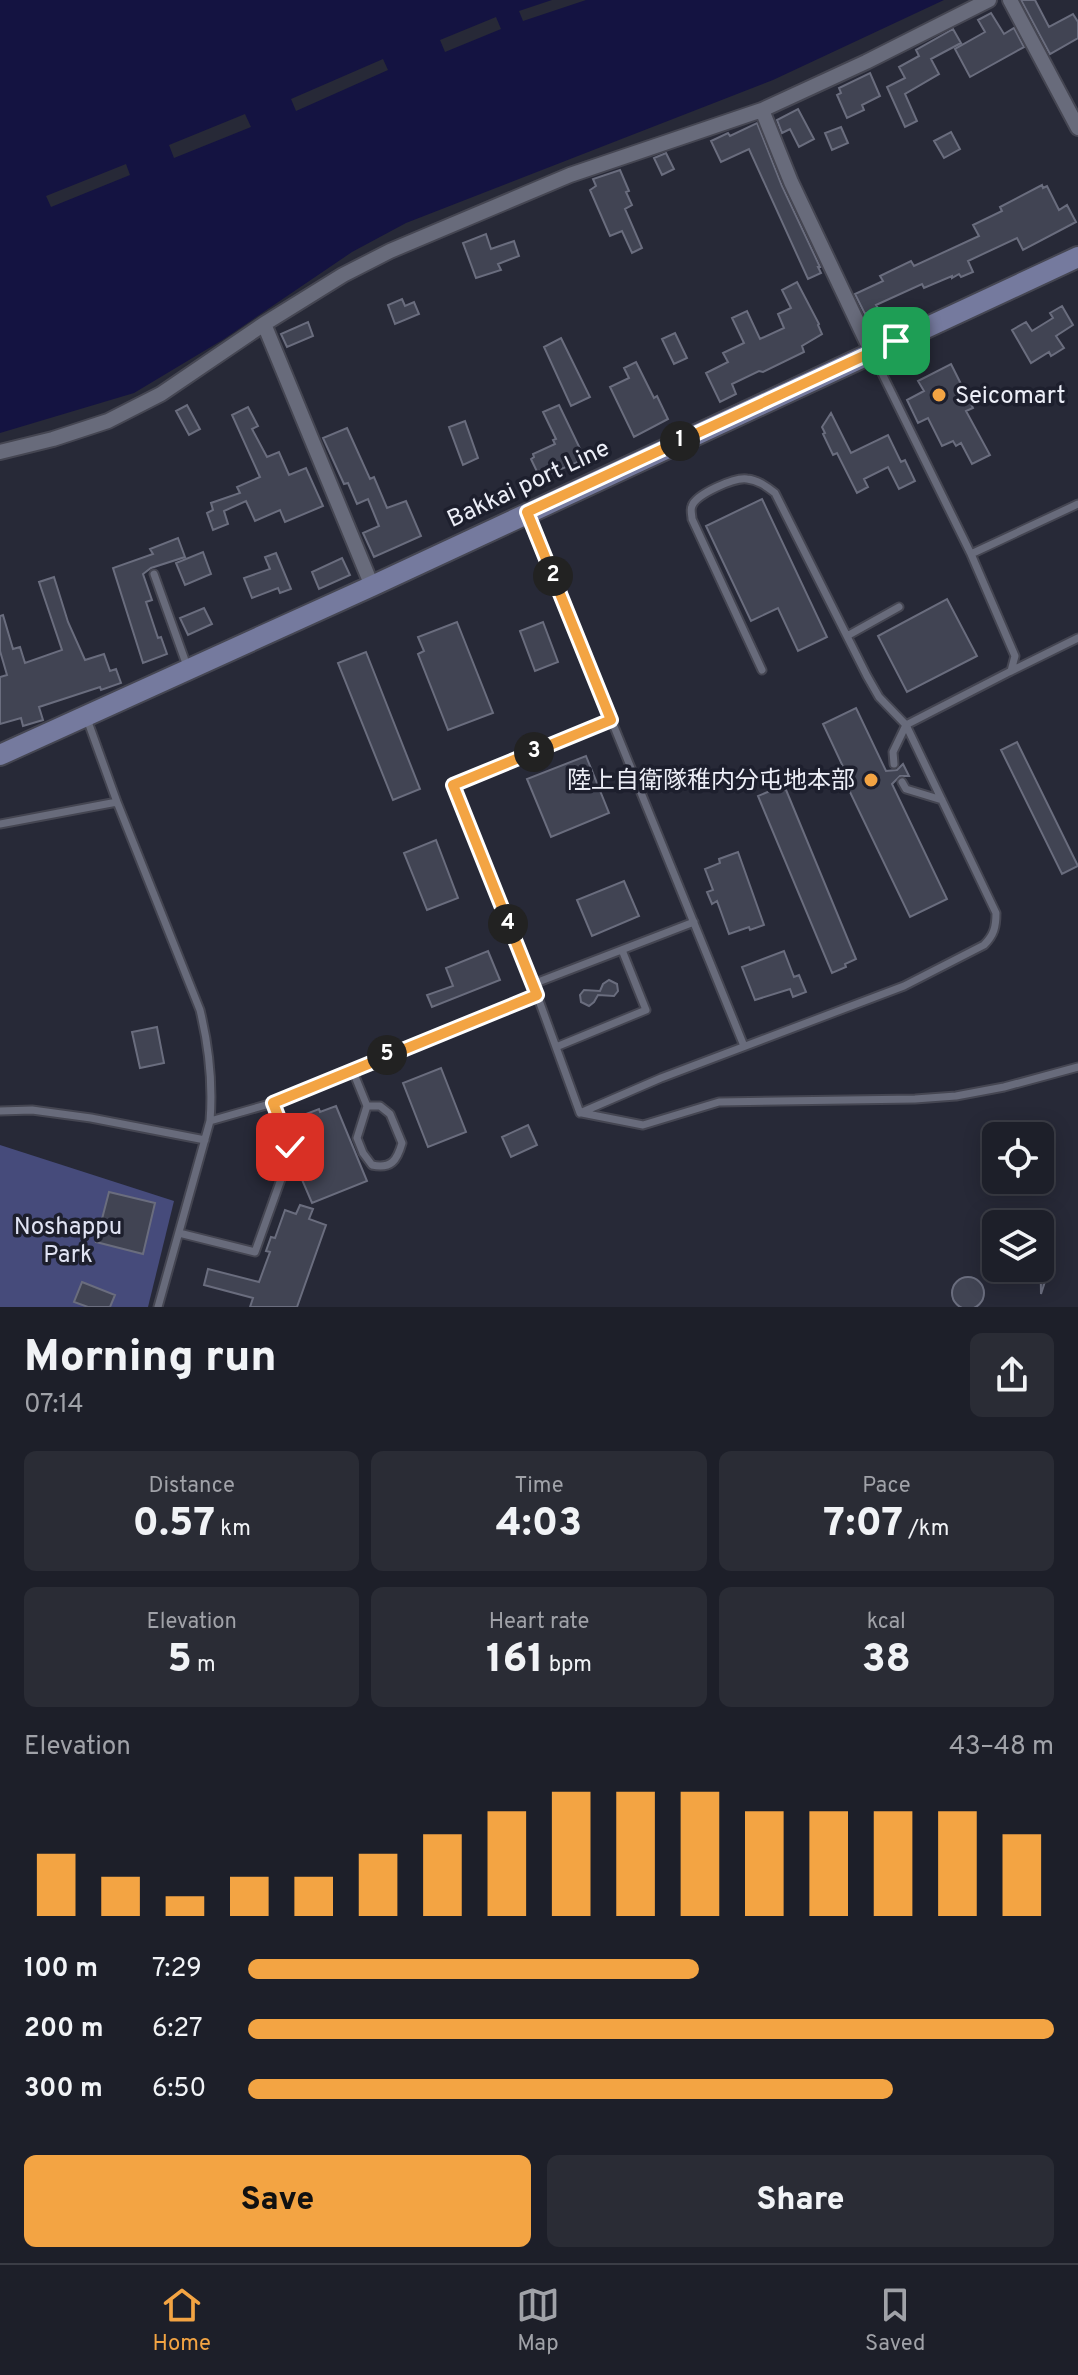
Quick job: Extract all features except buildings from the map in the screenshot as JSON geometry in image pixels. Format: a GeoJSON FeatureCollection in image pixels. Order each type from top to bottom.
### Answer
{"type":"FeatureCollection","features":[{"type":"Feature","properties":{"kind":"main road","name":"Bakkai port Line"},"geometry":{"type":"LineString","coordinates":[[0,755],[372,586],[1078,257]]}},
{"type":"Feature","properties":{"kind":"street"},"geometry":{"type":"LineString","coordinates":[[0,452],[108,421],[161,394],[264,324],[343,275],[390,251],[570,175],[762,110],[989,0]]}},
{"type":"Feature","properties":{"kind":"street"},"geometry":{"type":"LineString","coordinates":[[1010,0],[1078,128]]}},
{"type":"Feature","properties":{"kind":"street"},"geometry":{"type":"LineString","coordinates":[[762,110],[791,182],[872,353]]}},
{"type":"Feature","properties":{"kind":"street"},"geometry":{"type":"LineString","coordinates":[[264,324],[372,586]]}},
{"type":"Feature","properties":{"kind":"lane"},"geometry":{"type":"LineString","coordinates":[[872,353],[1011,643],[1015,656],[1011,671]]}},
{"type":"Feature","properties":{"kind":"lane"},"geometry":{"type":"LineString","coordinates":[[580,1113],[744,1046],[904,986],[984,945],[992,937],[996,913],[906,725],[879,697],[775,493],[762,483],[737,478],[700,496],[692,507],[692,519],[762,670]]}},
{"type":"Feature","properties":{"kind":"lane"},"geometry":{"type":"LineString","coordinates":[[971,554],[1078,504]]}},
{"type":"Feature","properties":{"kind":"lane"},"geometry":{"type":"LineString","coordinates":[[527,512],[744,1046]]}},
{"type":"Feature","properties":{"kind":"lane"},"geometry":{"type":"LineString","coordinates":[[154,574],[188,670]]}},
{"type":"Feature","properties":{"kind":"lane"},"geometry":{"type":"LineString","coordinates":[[847,636],[899,607]]}},
{"type":"Feature","properties":{"kind":"lane"},"geometry":{"type":"LineString","coordinates":[[894,764],[893,752],[906,725],[1078,638]]}},
{"type":"Feature","properties":{"kind":"lane"},"geometry":{"type":"LineString","coordinates":[[86,716],[200,1010],[208,1042],[212,1092],[210,1121],[158,1307]]}},
{"type":"Feature","properties":{"kind":"lane"},"geometry":{"type":"LineString","coordinates":[[580,1113],[533,984],[453,785],[611,720]]}},
{"type":"Feature","properties":{"kind":"lane"},"geometry":{"type":"LineString","coordinates":[[902,782],[906,789],[942,800]]}},
{"type":"Feature","properties":{"kind":"lane"},"geometry":{"type":"LineString","coordinates":[[0,824],[117,802]]}},
{"type":"Feature","properties":{"kind":"lane"},"geometry":{"type":"LineString","coordinates":[[533,984],[694,922]]}},
{"type":"Feature","properties":{"kind":"lane"},"geometry":{"type":"LineString","coordinates":[[556,1047],[646,1010],[622,950]]}},
{"type":"Feature","properties":{"kind":"lane"},"geometry":{"type":"LineString","coordinates":[[210,1121],[273,1103],[537,995]]}},
{"type":"Feature","properties":{"kind":"lane"},"geometry":{"type":"LineString","coordinates":[[580,1113],[643,1125],[719,1102],[956,1096],[1078,1067]]}},
{"type":"Feature","properties":{"kind":"lane"},"geometry":{"type":"LineString","coordinates":[[352,1069],[367,1106],[357,1138],[363,1153],[372,1165],[393,1164],[402,1143],[394,1124],[386,1108],[367,1106]]}},
{"type":"Feature","properties":{"kind":"lane"},"geometry":{"type":"LineString","coordinates":[[179,1233],[255,1252],[290,1147],[273,1103]]}},
{"type":"Feature","properties":{"kind":"lane"},"geometry":{"type":"LineString","coordinates":[[0,1111],[32,1110],[91,1118],[205,1140]]}},
{"type":"Feature","properties":{"kind":"green space","name":"Noshappu Park"},"geometry":{"type":"Polygon","coordinates":[[[0,1145],[174,1201],[148,1307],[0,1307],[0,1145]]]}},
{"type":"Feature","properties":{"kind":"shaded area"},"geometry":{"type":"Polygon","coordinates":[[[0,0],[944,0],[773,80],[406,223],[352,252],[224,339],[134,393],[0,433],[0,0]]]}},
{"type":"Feature","properties":{"kind":"pier"},"geometry":{"type":"Polygon","coordinates":[[[552,0],[586,0],[523,21],[519,11],[552,0]]]}},
{"type":"Feature","properties":{"kind":"pier"},"geometry":{"type":"Polygon","coordinates":[[[496,17],[501,29],[445,52],[440,40],[496,17]]]}},
{"type":"Feature","properties":{"kind":"pier"},"geometry":{"type":"Polygon","coordinates":[[[383,59],[388,70],[296,111],[291,99],[383,59]]]}},
{"type":"Feature","properties":{"kind":"pier"},"geometry":{"type":"Polygon","coordinates":[[[245,114],[251,127],[174,158],[169,145],[245,114]]]}},
{"type":"Feature","properties":{"kind":"pier"},"geometry":{"type":"Polygon","coordinates":[[[126,164],[130,175],[51,207],[46,196],[126,164]]]}},
{"type":"Feature","properties":{"kind":"place","name":"Seicomart"},"geometry":{"type":"Point","coordinates":[939,395]}},
{"type":"Feature","properties":{"kind":"place","name":"陸上自衛隊稚内分屯地本部"},"geometry":{"type":"Point","coordinates":[871,780]}},
{"type":"Feature","properties":{"kind":"route"},"geometry":{"type":"LineString","coordinates":[[290,1147],[273,1103],[537,995],[453,785],[611,720],[527,512],[896,341]]}}]}
